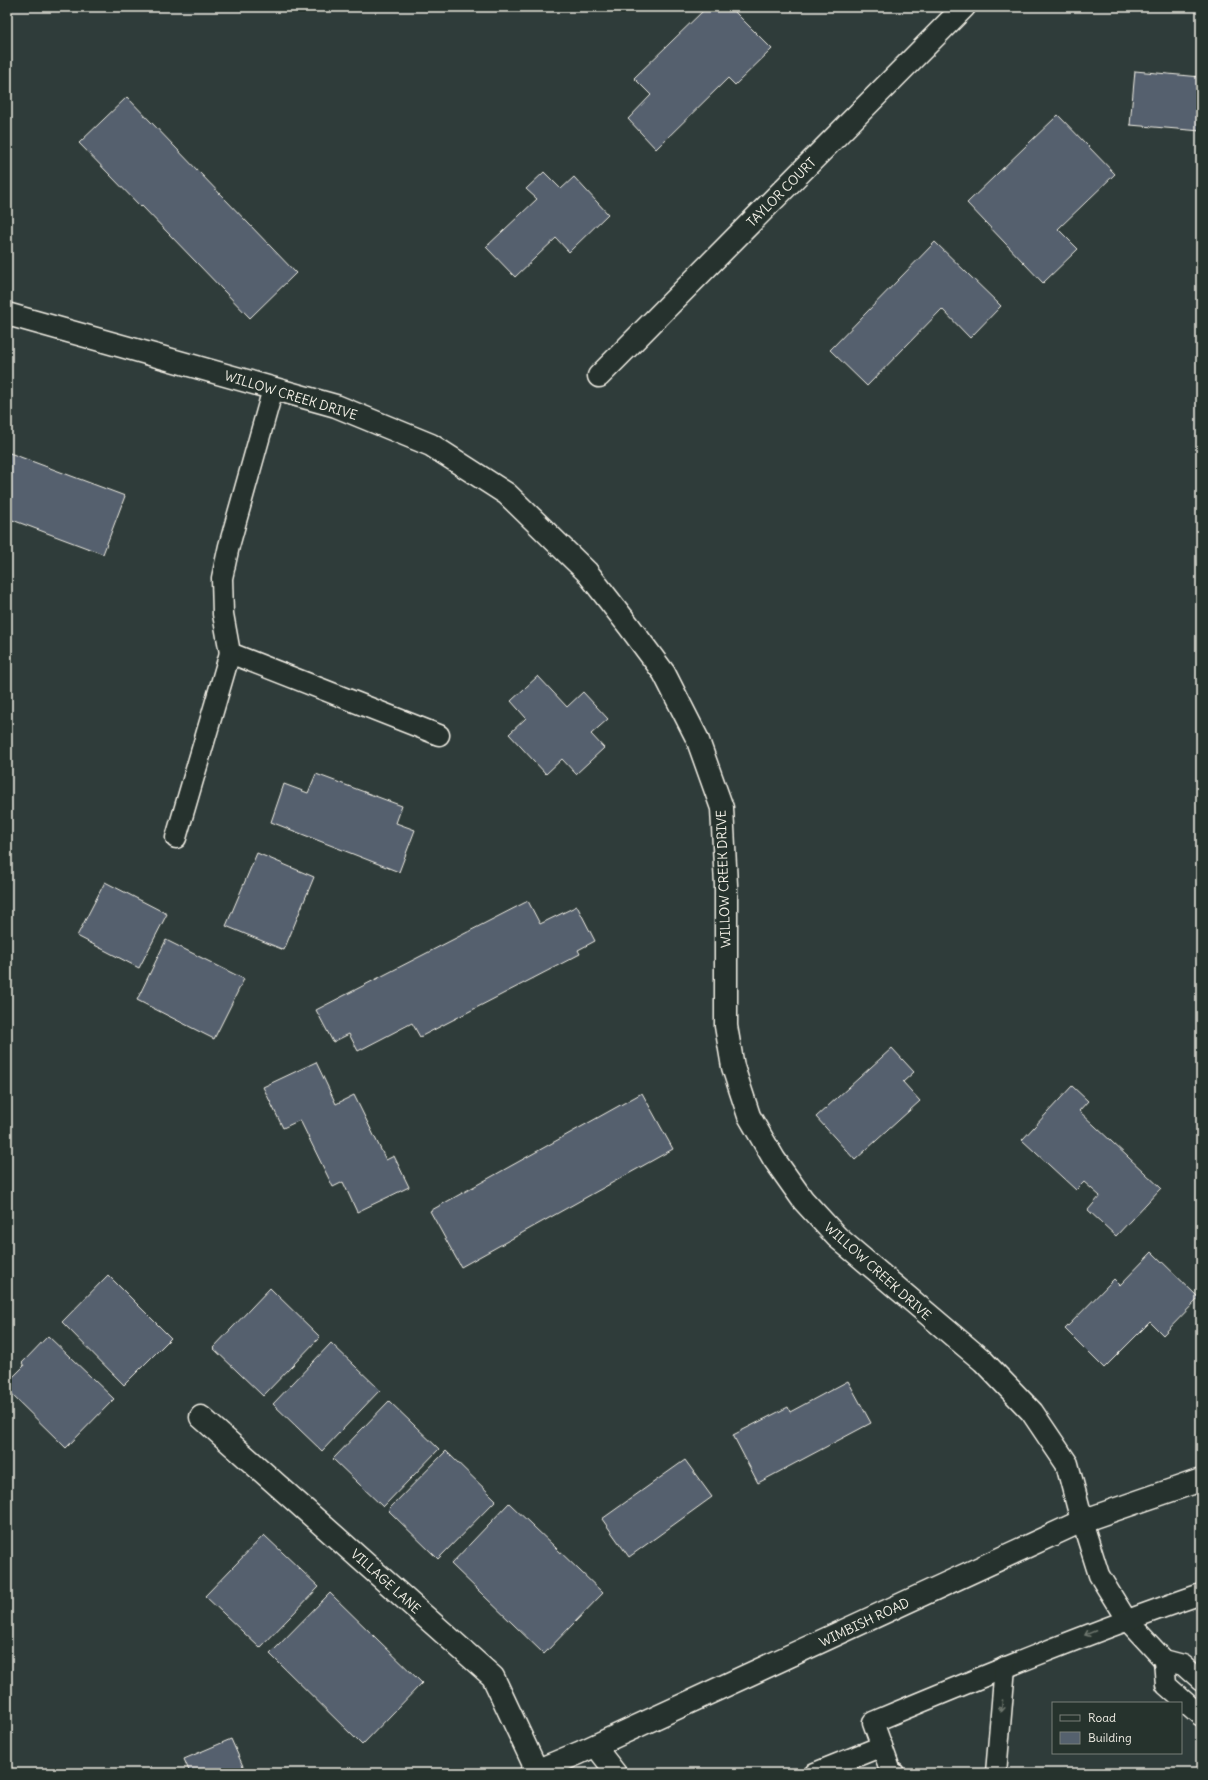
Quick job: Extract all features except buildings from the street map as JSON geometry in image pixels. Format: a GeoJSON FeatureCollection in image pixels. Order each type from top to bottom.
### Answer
{"type":"FeatureCollection","features":[{"type":"Feature","properties":{"kind":"street","name":"TAYLOR COURT"},"geometry":{"type":"LineString","coordinates":[[599,376],[964,7]]}},
{"type":"Feature","properties":{"kind":"street","name":"WILLOW CREEK DRIVE"},"geometry":{"type":"LineString","coordinates":[[7,314],[336,406],[431,445],[506,494],[587,572],[630,626],[664,673],[697,738],[722,808],[726,885],[726,1026],[733,1067],[749,1116],[774,1159],[795,1188],[837,1237],[983,1362],[1032,1412],[1067,1464],[1082,1521]]}},
{"type":"Feature","properties":{"kind":"street","name":"VILLAGE LANE"},"geometry":{"type":"LineString","coordinates":[[201,1417],[493,1677],[534,1772]]}},
{"type":"Feature","properties":{"kind":"street","name":"WIMBISH ROAD"},"geometry":{"type":"LineString","coordinates":[[534,1772],[595,1746],[1082,1521],[1201,1480]]}},
{"type":"Feature","properties":{"kind":"lane"},"geometry":{"type":"LineString","coordinates":[[176,838],[230,653],[223,614],[222,578],[229,546],[273,389]]}},
{"type":"Feature","properties":{"kind":"lane"},"geometry":{"type":"LineString","coordinates":[[230,653],[439,735]]}},
{"type":"Feature","properties":{"kind":"lane"},"geometry":{"type":"LineString","coordinates":[[1082,1521],[1098,1575],[1126,1619],[1164,1660],[1183,1665],[1201,1680]]}},
{"type":"Feature","properties":{"kind":"lane"},"geometry":{"type":"LineString","coordinates":[[894,1773],[892,1772],[873,1722],[1126,1619],[1201,1594]]}},
{"type":"Feature","properties":{"kind":"lane"},"geometry":{"type":"LineString","coordinates":[[1164,1660],[1166,1685],[1201,1716]]}},
{"type":"Feature","properties":{"kind":"lane"},"geometry":{"type":"LineString","coordinates":[[996,1773],[1005,1667]]}},
{"type":"Feature","properties":{"kind":"lane"},"geometry":{"type":"LineString","coordinates":[[595,1746],[616,1773]]}},
{"type":"Feature","properties":{"kind":"lane"},"geometry":{"type":"LineString","coordinates":[[815,1773],[882,1746]]}}]}
